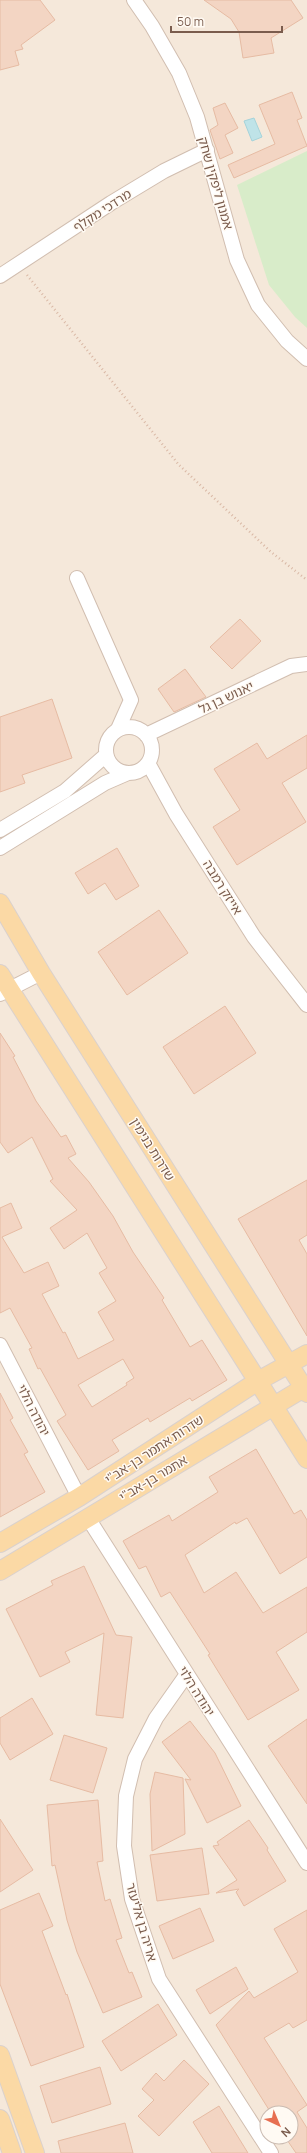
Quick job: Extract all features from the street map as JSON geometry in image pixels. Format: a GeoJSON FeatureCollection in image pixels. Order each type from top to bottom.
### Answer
{"type":"FeatureCollection","features":[{"type":"Feature","properties":{"kind":"main road","name":"שדרות בנימין"},"geometry":{"type":"LineString","coordinates":[[0,904],[41,973],[306,1389]]}},
{"type":"Feature","properties":{"kind":"main road"},"geometry":{"type":"LineString","coordinates":[[0,974],[5,992],[258,1381],[307,1459]]}},
{"type":"Feature","properties":{"kind":"main road","name":"שדרות אתמר בן-אב\"י"},"geometry":{"type":"LineString","coordinates":[[0,1543],[79,1497],[258,1381],[307,1354]]}},
{"type":"Feature","properties":{"kind":"main road","name":"אתמר בן-אב\"י"},"geometry":{"type":"LineString","coordinates":[[0,1571],[273,1405],[306,1389]]}},
{"type":"Feature","properties":{"kind":"main road"},"geometry":{"type":"LineString","coordinates":[[0,2055],[35,2153]]}},
{"type":"Feature","properties":{"kind":"main road"},"geometry":{"type":"LineString","coordinates":[[0,2119],[12,2153]]}},
{"type":"Feature","properties":{"kind":"street","name":"אמנון ליפקין שחק"},"geometry":{"type":"LineString","coordinates":[[134,0],[152,26],[179,73],[197,117],[237,260],[258,306],[287,341],[307,359]]}},
{"type":"Feature","properties":{"kind":"street","name":"מרדכי מקלף"},"geometry":{"type":"LineString","coordinates":[[0,276],[19,265],[111,203],[164,171],[206,150]]}},
{"type":"Feature","properties":{"kind":"street"},"geometry":{"type":"LineString","coordinates":[[77,578],[131,700],[118,729],[108,740],[106,755],[114,768],[128,773]]}},
{"type":"Feature","properties":{"kind":"street","name":"יאנוש בן גל"},"geometry":{"type":"LineString","coordinates":[[146,735],[291,666],[307,664]]}},
{"type":"Feature","properties":{"kind":"street"},"geometry":{"type":"LineString","coordinates":[[0,848],[106,783],[128,773],[136,772],[148,763],[152,748],[146,735],[134,727],[118,729]]}},
{"type":"Feature","properties":{"kind":"street"},"geometry":{"type":"LineString","coordinates":[[0,830],[65,791],[106,755]]}},
{"type":"Feature","properties":{"kind":"street","name":"אייזק רמבה"},"geometry":{"type":"LineString","coordinates":[[148,763],[176,814],[254,937],[307,1005]]}},
{"type":"Feature","properties":{"kind":"street"},"geometry":{"type":"LineString","coordinates":[[5,992],[41,973]]}},
{"type":"Feature","properties":{"kind":"street","name":"יהודה הלוי"},"geometry":{"type":"LineString","coordinates":[[0,1345],[79,1497]]}},
{"type":"Feature","properties":{"kind":"street","name":"יהודה הלוי"},"geometry":{"type":"LineString","coordinates":[[88,1518],[307,1863]]}},
{"type":"Feature","properties":{"kind":"street","name":"אריה בן אליעזר"},"geometry":{"type":"LineString","coordinates":[[187,1674],[156,1718],[135,1759],[126,1796],[124,1846],[132,1899],[159,1979],[271,2153]]}},
{"type":"Feature","properties":{"kind":"path"},"geometry":{"type":"LineString","coordinates":[[19,265],[179,465],[271,552],[307,580]]}},
{"type":"Feature","properties":{"kind":"shaded area"},"geometry":{"type":"Polygon","coordinates":[[[0,0],[307,0],[307,2153],[0,2153],[0,0]]]}},
{"type":"Feature","properties":{"kind":"green space"},"geometry":{"type":"Polygon","coordinates":[[[307,151],[307,328],[295,317],[269,285],[237,185],[307,151]]]}},
{"type":"Feature","properties":{"kind":"water"},"geometry":{"type":"Polygon","coordinates":[[[254,118],[262,137],[252,141],[244,121],[254,118]]]}},
{"type":"Feature","properties":{"kind":"building"},"geometry":{"type":"Polygon","coordinates":[[[0,0],[40,0],[55,20],[21,45],[23,49],[15,51],[19,65],[0,70],[0,0]]]}},
{"type":"Feature","properties":{"kind":"building"},"geometry":{"type":"Polygon","coordinates":[[[204,0],[291,0],[303,18],[271,38],[274,53],[243,58],[239,32],[231,19],[204,0]]]}},
{"type":"Feature","properties":{"kind":"building"},"geometry":{"type":"Polygon","coordinates":[[[292,92],[302,118],[297,120],[307,146],[234,178],[228,165],[275,144],[259,105],[292,92]]]}},
{"type":"Feature","properties":{"kind":"building"},"geometry":{"type":"Polygon","coordinates":[[[225,103],[238,128],[225,135],[233,153],[220,159],[210,130],[218,125],[213,108],[225,103]]]}},
{"type":"Feature","properties":{"kind":"building"},"geometry":{"type":"Polygon","coordinates":[[[240,619],[261,641],[232,669],[210,647],[240,619]]]}},
{"type":"Feature","properties":{"kind":"building"},"geometry":{"type":"Polygon","coordinates":[[[185,669],[206,697],[174,712],[158,689],[185,669]]]}},
{"type":"Feature","properties":{"kind":"building"},"geometry":{"type":"Polygon","coordinates":[[[52,699],[72,758],[22,775],[25,783],[0,792],[0,717],[52,699]]]}},
{"type":"Feature","properties":{"kind":"building"},"geometry":{"type":"Polygon","coordinates":[[[307,735],[307,768],[282,783],[306,822],[237,865],[213,827],[240,810],[214,769],[257,743],[267,759],[307,735]]]}},
{"type":"Feature","properties":{"kind":"building"},"geometry":{"type":"Polygon","coordinates":[[[117,848],[139,886],[116,900],[105,883],[88,894],[75,873],[117,848]]]}},
{"type":"Feature","properties":{"kind":"building"},"geometry":{"type":"Polygon","coordinates":[[[159,910],[188,953],[127,995],[98,952],[159,910]]]}},
{"type":"Feature","properties":{"kind":"building"},"geometry":{"type":"Polygon","coordinates":[[[225,1006],[256,1053],[194,1094],[163,1047],[225,1006]]]}},
{"type":"Feature","properties":{"kind":"building"},"geometry":{"type":"Polygon","coordinates":[[[0,1033],[15,1056],[13,1057],[36,1101],[61,1137],[66,1135],[76,1154],[68,1158],[89,1182],[113,1216],[133,1252],[164,1298],[162,1300],[190,1347],[202,1340],[227,1380],[192,1401],[190,1398],[150,1422],[148,1418],[112,1440],[119,1451],[88,1470],[57,1421],[66,1415],[40,1368],[38,1369],[29,1349],[32,1348],[10,1308],[0,1313],[0,1208],[11,1203],[22,1228],[2,1237],[24,1273],[48,1262],[59,1286],[42,1294],[63,1333],[65,1332],[78,1359],[114,1340],[98,1312],[116,1301],[99,1273],[107,1268],[87,1233],[64,1249],[50,1228],[77,1210],[50,1181],[53,1179],[32,1137],[8,1153],[0,1142],[0,1033]],[[123,1359],[78,1385],[92,1407],[127,1385],[126,1383],[134,1378],[123,1359]]]}},
{"type":"Feature","properties":{"kind":"building"},"geometry":{"type":"Polygon","coordinates":[[[307,1180],[307,1235],[299,1240],[307,1254],[307,1336],[238,1219],[307,1180]]]}},
{"type":"Feature","properties":{"kind":"building"},"geometry":{"type":"Polygon","coordinates":[[[0,1393],[13,1418],[10,1420],[28,1452],[24,1454],[45,1492],[0,1517],[0,1393]]]}},
{"type":"Feature","properties":{"kind":"building"},"geometry":{"type":"Polygon","coordinates":[[[256,1449],[294,1514],[301,1510],[307,1520],[307,1557],[280,1574],[247,1518],[236,1524],[235,1522],[185,1555],[204,1593],[236,1572],[263,1613],[307,1587],[307,1632],[276,1652],[299,1690],[248,1720],[208,1655],[210,1654],[170,1592],[161,1597],[146,1566],[139,1569],[123,1541],[169,1515],[172,1521],[218,1492],[209,1477],[256,1449]]]}},
{"type":"Feature","properties":{"kind":"building"},"geometry":{"type":"Polygon","coordinates":[[[84,1566],[116,1635],[132,1637],[123,1718],[96,1715],[104,1633],[65,1652],[70,1662],[40,1677],[6,1609],[53,1585],[51,1581],[84,1566]]]}},
{"type":"Feature","properties":{"kind":"building"},"geometry":{"type":"Polygon","coordinates":[[[32,1698],[53,1734],[10,1760],[0,1743],[0,1718],[32,1698]]]}},
{"type":"Feature","properties":{"kind":"building"},"geometry":{"type":"Polygon","coordinates":[[[307,1719],[307,1804],[268,1746],[307,1719]]]}},
{"type":"Feature","properties":{"kind":"building"},"geometry":{"type":"Polygon","coordinates":[[[190,1721],[215,1753],[241,1806],[207,1823],[185,1779],[191,1780],[162,1742],[190,1721]]]}},
{"type":"Feature","properties":{"kind":"building"},"geometry":{"type":"Polygon","coordinates":[[[64,1735],[107,1748],[93,1793],[50,1780],[64,1735]]]}},
{"type":"Feature","properties":{"kind":"building"},"geometry":{"type":"Polygon","coordinates":[[[155,1772],[183,1778],[185,1834],[152,1851],[150,1794],[155,1772]]]}},
{"type":"Feature","properties":{"kind":"building"},"geometry":{"type":"Polygon","coordinates":[[[98,1800],[103,1861],[97,1862],[105,1901],[110,1899],[122,1938],[116,1940],[129,1973],[132,1972],[142,1997],[103,2013],[77,1952],[67,1920],[55,1865],[52,1866],[47,1805],[98,1800]]]}},
{"type":"Feature","properties":{"kind":"building"},"geometry":{"type":"Polygon","coordinates":[[[0,1819],[33,1870],[0,1892],[0,1819]]]}},
{"type":"Feature","properties":{"kind":"building"},"geometry":{"type":"Polygon","coordinates":[[[249,1820],[268,1848],[267,1850],[286,1881],[244,1906],[236,1892],[239,1889],[216,1893],[237,1880],[213,1846],[219,1845],[217,1842],[249,1820]]]}},
{"type":"Feature","properties":{"kind":"building"},"geometry":{"type":"Polygon","coordinates":[[[202,1848],[209,1894],[157,1901],[150,1855],[202,1848]]]}},
{"type":"Feature","properties":{"kind":"building"},"geometry":{"type":"Polygon","coordinates":[[[39,1893],[53,1926],[42,1931],[66,1995],[67,1994],[84,2047],[31,2066],[0,1984],[0,1910],[39,1893]]]}},
{"type":"Feature","properties":{"kind":"building"},"geometry":{"type":"Polygon","coordinates":[[[200,1908],[214,1941],[173,1959],[159,1926],[200,1908]]]}},
{"type":"Feature","properties":{"kind":"building"},"geometry":{"type":"Polygon","coordinates":[[[307,1910],[307,2020],[293,2028],[289,2023],[264,2038],[307,2105],[299,2111],[299,2105],[266,2105],[216,2025],[249,1991],[254,1998],[298,1972],[274,1929],[307,1910]]]}},
{"type":"Feature","properties":{"kind":"building"},"geometry":{"type":"Polygon","coordinates":[[[236,1967],[248,1989],[210,2014],[196,1990],[236,1967]]]}},
{"type":"Feature","properties":{"kind":"building"},"geometry":{"type":"Polygon","coordinates":[[[158,2004],[177,2035],[121,2071],[102,2041],[158,2004]]]}},
{"type":"Feature","properties":{"kind":"building"},"geometry":{"type":"Polygon","coordinates":[[[184,2060],[209,2084],[159,2136],[138,2116],[154,2100],[142,2089],[156,2073],[164,2081],[184,2060]]]}},
{"type":"Feature","properties":{"kind":"building"},"geometry":{"type":"Polygon","coordinates":[[[100,2067],[111,2104],[52,2123],[40,2086],[100,2067]]]}},
{"type":"Feature","properties":{"kind":"building"},"geometry":{"type":"Polygon","coordinates":[[[219,2106],[248,2153],[212,2153],[193,2122],[219,2106]]]}},
{"type":"Feature","properties":{"kind":"building"},"geometry":{"type":"Polygon","coordinates":[[[299,2115],[307,2128],[307,2153],[296,2153],[290,2145],[299,2145],[299,2115]]]}},
{"type":"Feature","properties":{"kind":"building"},"geometry":{"type":"Polygon","coordinates":[[[125,2123],[133,2153],[61,2153],[58,2141],[125,2123]]]}}]}
